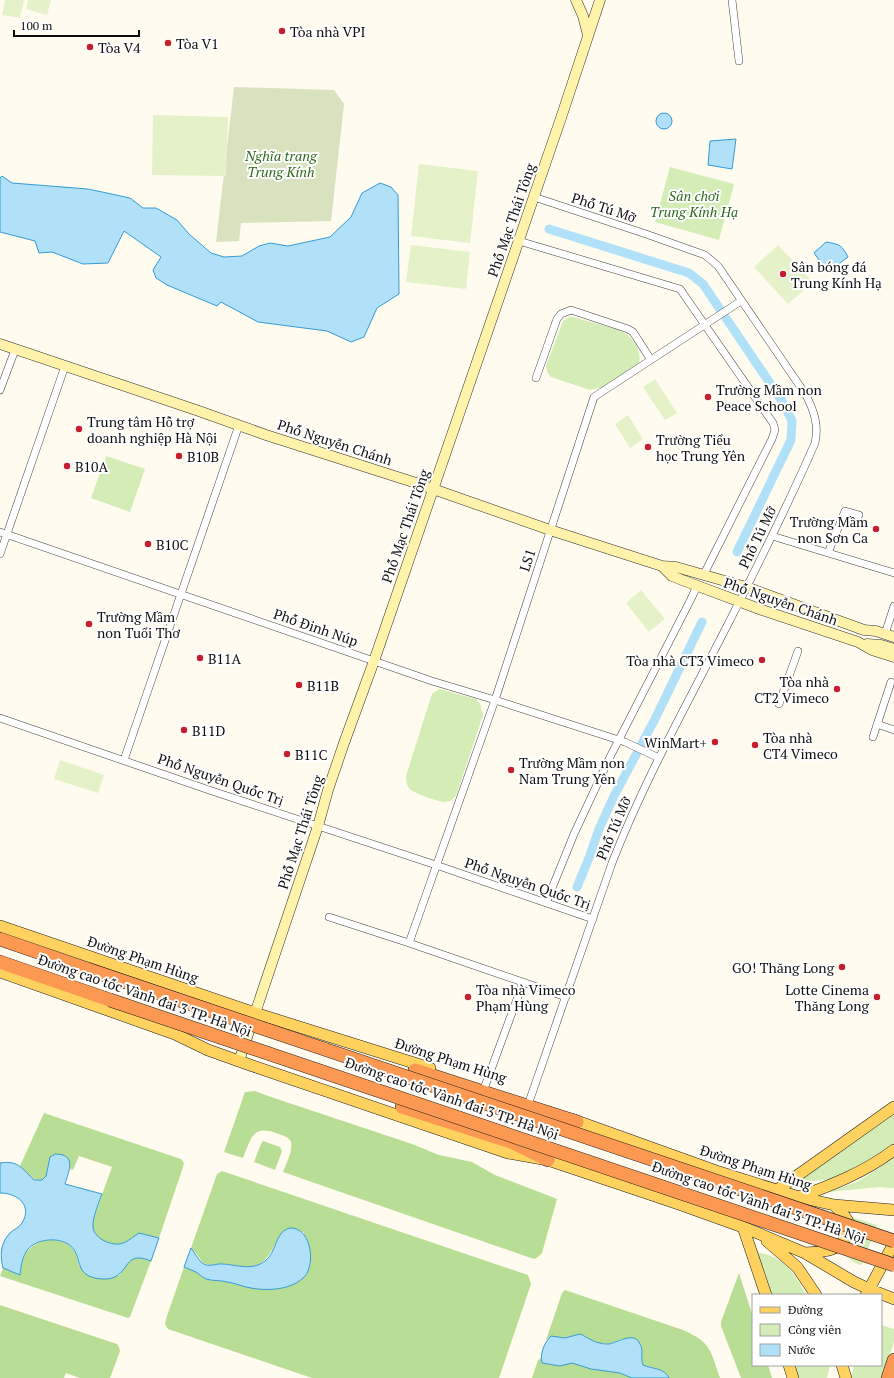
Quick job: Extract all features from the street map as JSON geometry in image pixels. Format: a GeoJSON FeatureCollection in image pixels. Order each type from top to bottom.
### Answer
{"type":"FeatureCollection","features":[{"type":"Feature","properties":{"kind":"highway","name":"Đường cao tốc Vành đai 3 TP. Hà Nội"},"geometry":{"type":"LineString","coordinates":[[0,938],[894,1242]]}},
{"type":"Feature","properties":{"kind":"highway","name":"Đường cao tốc Vành đai 3 TP. Hà Nội"},"geometry":{"type":"LineString","coordinates":[[0,962],[894,1265]]}},
{"type":"Feature","properties":{"kind":"highway"},"geometry":{"type":"LineString","coordinates":[[88,969],[125,974],[577,1122]]}},
{"type":"Feature","properties":{"kind":"highway"},"geometry":{"type":"LineString","coordinates":[[110,1000],[263,1060],[511,1142],[548,1160]]}},
{"type":"Feature","properties":{"kind":"highway"},"geometry":{"type":"LineString","coordinates":[[888,1378],[894,1360]]}},
{"type":"Feature","properties":{"kind":"main road","name":"Đường Phạm Hùng"},"geometry":{"type":"LineString","coordinates":[[0,926],[255,1013],[485,1086],[577,1122],[799,1198],[834,1205],[894,1210]]}},
{"type":"Feature","properties":{"kind":"main road"},"geometry":{"type":"LineString","coordinates":[[0,972],[175,1034],[208,1050],[239,1061],[508,1153],[548,1160],[742,1227],[805,1253],[867,1292],[894,1242]]}},
{"type":"Feature","properties":{"kind":"main road"},"geometry":{"type":"LineString","coordinates":[[777,1190],[894,1107]]}},
{"type":"Feature","properties":{"kind":"main road"},"geometry":{"type":"LineString","coordinates":[[799,1198],[837,1183],[873,1165],[894,1150]]}},
{"type":"Feature","properties":{"kind":"main road"},"geometry":{"type":"LineString","coordinates":[[805,1253],[828,1251],[837,1246],[847,1236],[849,1228],[848,1222],[834,1205]]}},
{"type":"Feature","properties":{"kind":"main road"},"geometry":{"type":"LineString","coordinates":[[742,1227],[766,1294]]}},
{"type":"Feature","properties":{"kind":"main road"},"geometry":{"type":"LineString","coordinates":[[760,1235],[797,1267],[815,1294]]}},
{"type":"Feature","properties":{"kind":"main road"},"geometry":{"type":"LineString","coordinates":[[882,1296],[894,1299]]}},
{"type":"Feature","properties":{"kind":"main road"},"geometry":{"type":"LineString","coordinates":[[789,1366],[793,1378]]}},
{"type":"Feature","properties":{"kind":"main road"},"geometry":{"type":"LineString","coordinates":[[842,1366],[846,1378]]}},
{"type":"Feature","properties":{"kind":"main road"},"geometry":{"type":"LineString","coordinates":[[846,1378],[848,1366]]}},
{"type":"Feature","properties":{"kind":"street"},"geometry":{"type":"LineString","coordinates":[[576,0],[583,16],[588,34]]}},
{"type":"Feature","properties":{"kind":"street","name":"Phố Mạc Thái Tông"},"geometry":{"type":"LineString","coordinates":[[239,1061],[318,826],[337,763],[374,661],[575,79],[600,0]]}},
{"type":"Feature","properties":{"kind":"street"},"geometry":{"type":"LineString","coordinates":[[732,0],[739,62]]}},
{"type":"Feature","properties":{"kind":"street","name":"Phố Tú Mỡ"},"geometry":{"type":"LineString","coordinates":[[529,1102],[612,863],[625,830],[659,758],[772,536],[814,443],[817,426],[814,411],[806,396],[718,266],[705,255],[534,197]]}},
{"type":"Feature","properties":{"kind":"street"},"geometry":{"type":"LineString","coordinates":[[519,241],[677,287],[684,293],[771,420],[775,430],[772,439],[704,574]]}},
{"type":"Feature","properties":{"kind":"street","name":"LS1"},"geometry":{"type":"LineString","coordinates":[[409,943],[495,700],[594,397],[741,301]]}},
{"type":"Feature","properties":{"kind":"street"},"geometry":{"type":"LineString","coordinates":[[536,378],[557,320],[561,314],[571,310],[633,332],[651,360]]}},
{"type":"Feature","properties":{"kind":"street","name":"Phố Nguyễn Chánh"},"geometry":{"type":"LineString","coordinates":[[0,344],[182,404],[239,425],[433,489],[550,530],[662,566],[676,567],[746,587],[864,630],[889,635]]}},
{"type":"Feature","properties":{"kind":"street"},"geometry":{"type":"LineString","coordinates":[[0,390],[15,350]]}},
{"type":"Feature","properties":{"kind":"street"},"geometry":{"type":"LineString","coordinates":[[0,554],[3,533],[65,366]]}},
{"type":"Feature","properties":{"kind":"street"},"geometry":{"type":"LineString","coordinates":[[124,760],[239,425]]}},
{"type":"Feature","properties":{"kind":"street"},"geometry":{"type":"LineString","coordinates":[[828,554],[845,511],[860,516]]}},
{"type":"Feature","properties":{"kind":"street","name":"Phố Đinh Núp"},"geometry":{"type":"LineString","coordinates":[[3,533],[432,681],[622,741],[659,758]]}},
{"type":"Feature","properties":{"kind":"street"},"geometry":{"type":"LineString","coordinates":[[772,536],[894,573]]}},
{"type":"Feature","properties":{"kind":"street","name":"Phố Nguyễn Chánh"},"geometry":{"type":"LineString","coordinates":[[662,566],[672,576],[697,586],[858,642],[872,650],[894,657]]}},
{"type":"Feature","properties":{"kind":"street"},"geometry":{"type":"LineString","coordinates":[[546,903],[574,834],[622,741],[697,586]]}},
{"type":"Feature","properties":{"kind":"street"},"geometry":{"type":"LineString","coordinates":[[889,635],[894,606]]}},
{"type":"Feature","properties":{"kind":"street"},"geometry":{"type":"LineString","coordinates":[[864,630],[881,645]]}},
{"type":"Feature","properties":{"kind":"street"},"geometry":{"type":"LineString","coordinates":[[858,642],[881,645],[894,649]]}},
{"type":"Feature","properties":{"kind":"street"},"geometry":{"type":"LineString","coordinates":[[779,704],[798,651]]}},
{"type":"Feature","properties":{"kind":"street"},"geometry":{"type":"LineString","coordinates":[[873,737],[891,682]]}},
{"type":"Feature","properties":{"kind":"street","name":"Phố Nguyễn Quốc Trị"},"geometry":{"type":"LineString","coordinates":[[0,718],[593,919]]}},
{"type":"Feature","properties":{"kind":"street"},"geometry":{"type":"LineString","coordinates":[[877,724],[894,730]]}},
{"type":"Feature","properties":{"kind":"street"},"geometry":{"type":"LineString","coordinates":[[328,917],[566,997]]}},
{"type":"Feature","properties":{"kind":"street"},"geometry":{"type":"LineString","coordinates":[[485,1086],[523,983]]}},
{"type":"Feature","properties":{"kind":"green space"},"geometry":{"type":"Polygon","coordinates":[[[5,0],[24,0],[20,18],[2,15],[5,0]]]}},
{"type":"Feature","properties":{"kind":"green space"},"geometry":{"type":"Polygon","coordinates":[[[28,0],[51,0],[47,15],[26,9],[28,0]]]}},
{"type":"Feature","properties":{"kind":"green space","name":"Nghĩa trang Trung Kính"},"geometry":{"type":"Polygon","coordinates":[[[234,87],[334,90],[344,104],[331,221],[241,223],[239,241],[216,242],[234,87]]]}},
{"type":"Feature","properties":{"kind":"green space"},"geometry":{"type":"Polygon","coordinates":[[[153,115],[228,117],[226,176],[152,175],[153,115]]]}},
{"type":"Feature","properties":{"kind":"green space"},"geometry":{"type":"Polygon","coordinates":[[[419,164],[478,171],[470,243],[411,236],[419,164]]]}},
{"type":"Feature","properties":{"kind":"green space","name":"Sân chơi Trung Kính Hạ"},"geometry":{"type":"Polygon","coordinates":[[[670,167],[734,184],[719,240],[655,222],[670,167]]]}},
{"type":"Feature","properties":{"kind":"green space"},"geometry":{"type":"Polygon","coordinates":[[[411,245],[470,252],[466,289],[406,282],[411,245]]]}},
{"type":"Feature","properties":{"kind":"green space","name":"Sân bóng đá Trung Kính Hạ"},"geometry":{"type":"Polygon","coordinates":[[[778,245],[813,282],[788,304],[754,267],[778,245]]]}},
{"type":"Feature","properties":{"kind":"green space"},"geometry":{"type":"Polygon","coordinates":[[[569,317],[619,330],[624,333],[635,343],[639,352],[639,363],[604,387],[590,390],[551,377],[547,372],[546,366],[563,321],[569,317]]]}},
{"type":"Feature","properties":{"kind":"green space"},"geometry":{"type":"Polygon","coordinates":[[[655,379],[677,413],[665,420],[643,387],[655,379]]]}},
{"type":"Feature","properties":{"kind":"green space"},"geometry":{"type":"Polygon","coordinates":[[[628,415],[643,439],[630,448],[615,424],[628,415]]]}},
{"type":"Feature","properties":{"kind":"green space"},"geometry":{"type":"Polygon","coordinates":[[[106,456],[145,469],[130,512],[91,498],[106,456]]]}},
{"type":"Feature","properties":{"kind":"green space"},"geometry":{"type":"Polygon","coordinates":[[[641,590],[665,619],[649,632],[626,603],[641,590]]]}},
{"type":"Feature","properties":{"kind":"green space"},"geometry":{"type":"Polygon","coordinates":[[[439,689],[476,699],[480,704],[483,715],[456,796],[445,802],[437,801],[411,790],[407,785],[406,779],[432,694],[439,689]]]}},
{"type":"Feature","properties":{"kind":"green space"},"geometry":{"type":"Polygon","coordinates":[[[60,760],[104,775],[98,793],[54,779],[60,760]]]}},
{"type":"Feature","properties":{"kind":"green space"},"geometry":{"type":"Polygon","coordinates":[[[255,1091],[412,1144],[439,1155],[472,1162],[495,1175],[557,1199],[542,1253],[534,1259],[283,1172],[290,1153],[291,1142],[288,1138],[270,1131],[259,1131],[251,1138],[243,1158],[224,1152],[245,1092],[255,1091]]]}},
{"type":"Feature","properties":{"kind":"green space"},"geometry":{"type":"Polygon","coordinates":[[[894,1111],[894,1144],[862,1166],[836,1178],[814,1181],[798,1181],[894,1111]]]}},
{"type":"Feature","properties":{"kind":"green space"},"geometry":{"type":"Polygon","coordinates":[[[44,1113],[181,1159],[184,1163],[183,1167],[159,1238],[139,1233],[125,1242],[117,1244],[105,1241],[98,1237],[94,1232],[93,1220],[112,1167],[79,1156],[73,1170],[70,1169],[70,1162],[48,1165],[46,1176],[42,1180],[34,1179],[27,1174],[20,1166],[44,1113]]]}},
{"type":"Feature","properties":{"kind":"green space"},"geometry":{"type":"Polygon","coordinates":[[[263,1141],[280,1147],[282,1151],[275,1170],[254,1162],[263,1141]]]}},
{"type":"Feature","properties":{"kind":"green space"},"geometry":{"type":"Polygon","coordinates":[[[894,1158],[894,1188],[878,1187],[829,1192],[859,1181],[894,1158]]]}},
{"type":"Feature","properties":{"kind":"green space"},"geometry":{"type":"Polygon","coordinates":[[[222,1171],[528,1275],[531,1284],[499,1378],[312,1378],[168,1329],[165,1324],[167,1316],[184,1267],[196,1272],[205,1279],[228,1282],[252,1288],[276,1289],[292,1284],[311,1264],[309,1247],[303,1232],[281,1234],[270,1253],[261,1263],[256,1266],[240,1267],[226,1264],[209,1265],[203,1263],[191,1248],[217,1174],[222,1171]]]}},
{"type":"Feature","properties":{"kind":"green space"},"geometry":{"type":"Polygon","coordinates":[[[848,1216],[877,1225],[862,1265],[857,1264],[845,1254],[855,1249],[859,1241],[848,1216]]]}},
{"type":"Feature","properties":{"kind":"green space"},"geometry":{"type":"Polygon","coordinates":[[[46,1240],[59,1241],[69,1245],[73,1249],[78,1259],[79,1266],[119,1276],[129,1262],[135,1258],[151,1261],[130,1317],[128,1318],[0,1276],[3,1268],[20,1275],[22,1262],[27,1252],[34,1245],[46,1240]]]}},
{"type":"Feature","properties":{"kind":"green space"},"geometry":{"type":"Polygon","coordinates":[[[755,1252],[769,1255],[785,1265],[805,1294],[769,1294],[755,1252]]]}},
{"type":"Feature","properties":{"kind":"green space"},"geometry":{"type":"Polygon","coordinates":[[[739,1273],[752,1314],[752,1366],[768,1366],[772,1378],[741,1378],[721,1326],[721,1322],[739,1273]]]}},
{"type":"Feature","properties":{"kind":"green space"},"geometry":{"type":"Polygon","coordinates":[[[565,1290],[683,1330],[693,1335],[700,1339],[709,1348],[720,1378],[669,1378],[665,1372],[643,1365],[640,1343],[621,1339],[609,1344],[597,1343],[580,1334],[565,1338],[551,1336],[546,1340],[562,1293],[565,1290]]]}},
{"type":"Feature","properties":{"kind":"green space"},"geometry":{"type":"Polygon","coordinates":[[[0,1305],[117,1344],[120,1351],[110,1378],[80,1378],[66,1373],[64,1378],[0,1378],[0,1305]]]}},
{"type":"Feature","properties":{"kind":"green space"},"geometry":{"type":"Polygon","coordinates":[[[882,1325],[894,1329],[894,1342],[882,1378],[851,1378],[854,1366],[882,1366],[882,1325]]]}},
{"type":"Feature","properties":{"kind":"green space"},"geometry":{"type":"Polygon","coordinates":[[[541,1358],[542,1363],[560,1366],[572,1363],[591,1369],[620,1373],[632,1378],[532,1378],[538,1360],[541,1358]]]}},
{"type":"Feature","properties":{"kind":"green space"},"geometry":{"type":"Polygon","coordinates":[[[793,1366],[830,1366],[827,1378],[798,1378],[793,1366]]]}},
{"type":"Feature","properties":{"kind":"water"},"geometry":{"type":"Polygon","coordinates":[[[664,113],[670,115],[672,121],[670,127],[664,129],[658,127],[656,121],[658,115],[664,113]]]}},
{"type":"Feature","properties":{"kind":"water"},"geometry":{"type":"Polygon","coordinates":[[[736,139],[732,169],[708,165],[710,141],[736,139]]]}},
{"type":"Feature","properties":{"kind":"water"},"geometry":{"type":"Polygon","coordinates":[[[2,176],[12,183],[88,189],[130,198],[143,208],[156,208],[177,220],[189,234],[211,253],[224,257],[242,256],[259,246],[270,243],[288,246],[330,237],[351,217],[362,193],[380,183],[391,187],[398,195],[399,294],[377,308],[364,337],[351,342],[327,331],[258,322],[221,302],[217,306],[167,285],[156,278],[153,270],[161,257],[124,231],[108,263],[83,264],[52,252],[39,253],[35,241],[0,232],[0,178],[2,176]]]}},
{"type":"Feature","properties":{"kind":"water"},"geometry":{"type":"Polygon","coordinates":[[[826,242],[840,246],[848,257],[828,272],[814,253],[826,242]]]}},
{"type":"Feature","properties":{"kind":"water"},"geometry":{"type":"Polygon","coordinates":[[[55,1154],[62,1155],[69,1160],[70,1164],[65,1184],[102,1194],[93,1224],[94,1231],[97,1235],[105,1241],[114,1244],[125,1242],[139,1233],[159,1238],[151,1261],[141,1258],[134,1259],[123,1271],[111,1278],[102,1279],[92,1277],[82,1270],[76,1254],[68,1244],[58,1240],[47,1240],[36,1243],[28,1249],[23,1258],[20,1275],[3,1268],[1,1254],[4,1241],[10,1233],[22,1223],[26,1211],[22,1201],[12,1195],[0,1193],[0,1163],[6,1162],[16,1164],[34,1180],[42,1180],[46,1176],[50,1157],[55,1154]]]}},
{"type":"Feature","properties":{"kind":"water"},"geometry":{"type":"Polygon","coordinates":[[[290,1228],[297,1229],[303,1234],[310,1249],[311,1258],[307,1274],[297,1283],[278,1289],[257,1289],[206,1279],[196,1272],[184,1267],[191,1248],[199,1260],[207,1265],[220,1264],[245,1267],[255,1266],[265,1261],[269,1257],[281,1233],[290,1228]]]}},
{"type":"Feature","properties":{"kind":"water"},"geometry":{"type":"Polygon","coordinates":[[[580,1334],[595,1342],[604,1344],[609,1344],[626,1338],[634,1338],[638,1340],[641,1346],[643,1365],[665,1372],[669,1378],[632,1378],[620,1373],[591,1369],[572,1363],[560,1366],[542,1363],[543,1348],[551,1336],[565,1338],[580,1334]]]}},
{"type":"Feature","properties":{"kind":"waterway"},"geometry":{"type":"LineString","coordinates":[[549,229],[689,273],[703,284],[782,401],[792,421],[791,440],[737,552]]}},
{"type":"Feature","properties":{"kind":"waterway"},"geometry":{"type":"LineString","coordinates":[[577,887],[599,829],[614,796],[655,719],[702,622]]}},
{"type":"Feature","properties":{"kind":"place","name":"Tòa nhà VPI"},"geometry":{"type":"Point","coordinates":[282,31]}},
{"type":"Feature","properties":{"kind":"place","name":"Tòa V1"},"geometry":{"type":"Point","coordinates":[168,43]}},
{"type":"Feature","properties":{"kind":"place","name":"Tòa V4"},"geometry":{"type":"Point","coordinates":[90,47]}},
{"type":"Feature","properties":{"kind":"place","name":"Sân bóng đá Trung Kính Hạ"},"geometry":{"type":"Point","coordinates":[783,274]}},
{"type":"Feature","properties":{"kind":"place","name":"Trường Mầm non Peace School"},"geometry":{"type":"Point","coordinates":[708,397]}},
{"type":"Feature","properties":{"kind":"place","name":"Trung tâm Hỗ trợ doanh nghiệp Hà Nội"},"geometry":{"type":"Point","coordinates":[79,429]}},
{"type":"Feature","properties":{"kind":"place","name":"Trường Tiểu học Trung Yên"},"geometry":{"type":"Point","coordinates":[648,447]}},
{"type":"Feature","properties":{"kind":"place","name":"B10B"},"geometry":{"type":"Point","coordinates":[179,456]}},
{"type":"Feature","properties":{"kind":"place","name":"B10A"},"geometry":{"type":"Point","coordinates":[67,466]}},
{"type":"Feature","properties":{"kind":"place","name":"Trường Mầm non Sơn Ca"},"geometry":{"type":"Point","coordinates":[876,529]}},
{"type":"Feature","properties":{"kind":"place","name":"B10C"},"geometry":{"type":"Point","coordinates":[148,544]}},
{"type":"Feature","properties":{"kind":"place","name":"Trường Mầm non Tuổi Thơ"},"geometry":{"type":"Point","coordinates":[89,624]}},
{"type":"Feature","properties":{"kind":"place","name":"B11A"},"geometry":{"type":"Point","coordinates":[200,658]}},
{"type":"Feature","properties":{"kind":"place","name":"Tòa nhà CT3 Vimeco"},"geometry":{"type":"Point","coordinates":[762,660]}},
{"type":"Feature","properties":{"kind":"place","name":"B11B"},"geometry":{"type":"Point","coordinates":[299,685]}},
{"type":"Feature","properties":{"kind":"place","name":"Tòa nhà CT2 Vimeco"},"geometry":{"type":"Point","coordinates":[837,689]}},
{"type":"Feature","properties":{"kind":"place","name":"B11D"},"geometry":{"type":"Point","coordinates":[184,730]}},
{"type":"Feature","properties":{"kind":"place","name":"WinMart+"},"geometry":{"type":"Point","coordinates":[715,742]}},
{"type":"Feature","properties":{"kind":"place","name":"Tòa nhà CT4 Vimeco"},"geometry":{"type":"Point","coordinates":[755,745]}},
{"type":"Feature","properties":{"kind":"place","name":"B11C"},"geometry":{"type":"Point","coordinates":[287,754]}},
{"type":"Feature","properties":{"kind":"place","name":"Trường Mầm non Nam Trung Yên"},"geometry":{"type":"Point","coordinates":[511,770]}},
{"type":"Feature","properties":{"kind":"place","name":"GO! Thăng Long"},"geometry":{"type":"Point","coordinates":[842,967]}},
{"type":"Feature","properties":{"kind":"place","name":"Tòa nhà Vimeco Phạm Hùng"},"geometry":{"type":"Point","coordinates":[468,997]}},
{"type":"Feature","properties":{"kind":"place","name":"Lotte Cinema Thăng Long"},"geometry":{"type":"Point","coordinates":[877,997]}}]}
